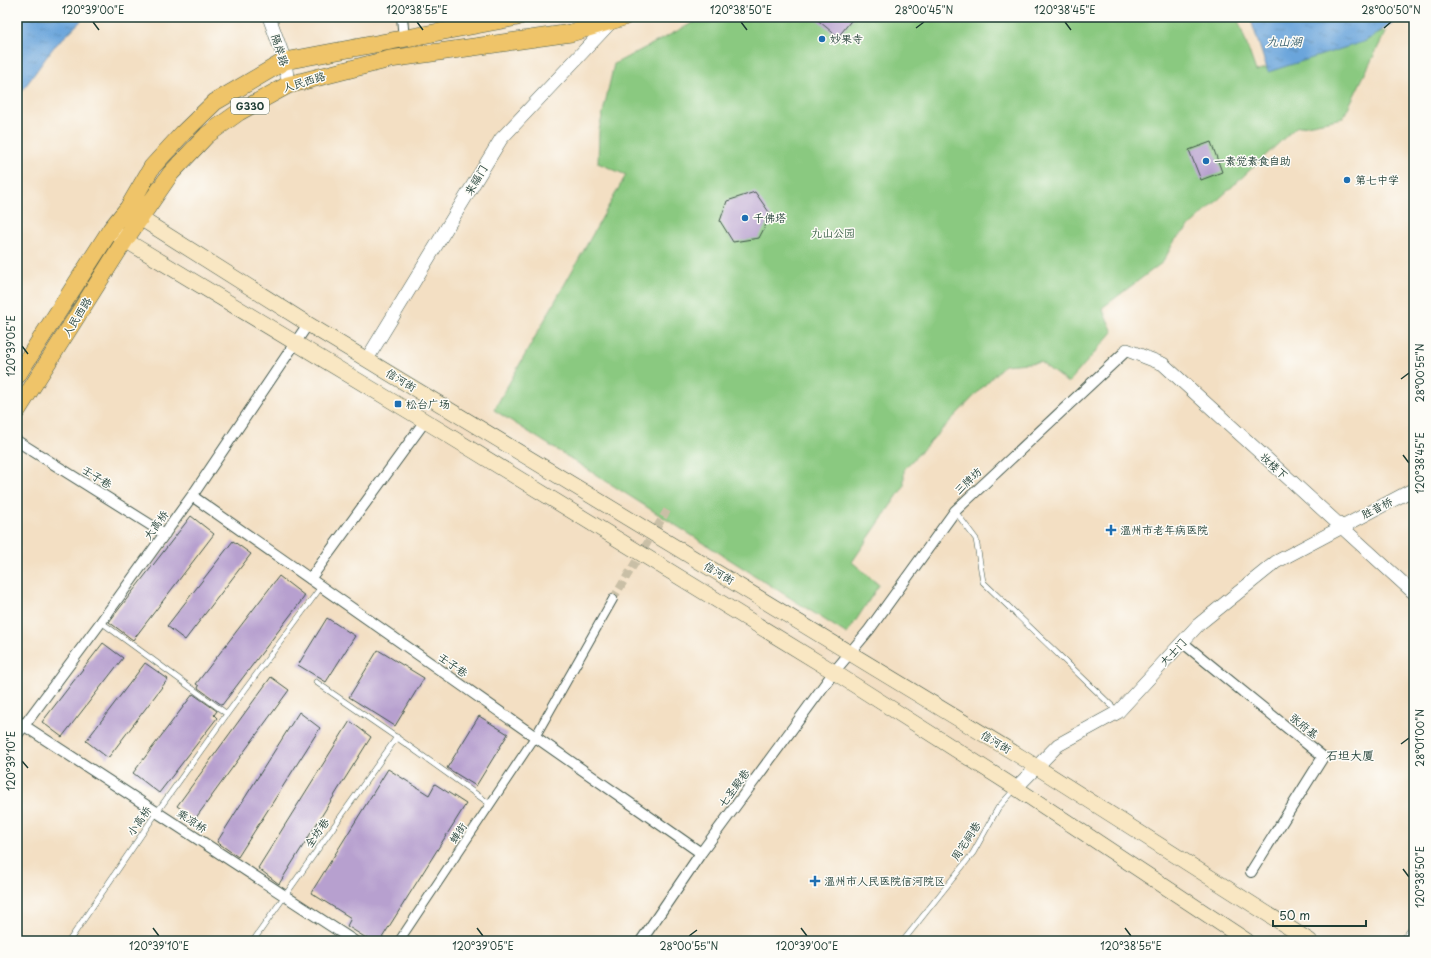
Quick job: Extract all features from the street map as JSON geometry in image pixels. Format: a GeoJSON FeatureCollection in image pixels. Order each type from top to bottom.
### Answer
{"type":"FeatureCollection","features":[{"type":"Feature","properties":{"kind":"highway","name":"人民西路"},"geometry":{"type":"LineString","coordinates":[[17,411],[125,240],[152,167],[183,133],[216,102],[285,61],[518,17]]}},
{"type":"Feature","properties":{"kind":"highway","name":"人民西路"},"geometry":{"type":"LineString","coordinates":[[17,376],[111,230],[134,213],[207,135],[239,112],[288,85],[390,59],[571,33],[618,19]]}},
{"type":"Feature","properties":{"kind":"main road","name":"信河街"},"geometry":{"type":"LineString","coordinates":[[134,213],[308,324],[850,652],[1036,767],[1310,941]]}},
{"type":"Feature","properties":{"kind":"main road","name":"信河街"},"geometry":{"type":"LineString","coordinates":[[111,230],[125,240],[425,421],[834,672],[1016,788],[1247,941]]}},
{"type":"Feature","properties":{"kind":"street","name":"隔岸路"},"geometry":{"type":"LineString","coordinates":[[269,17],[285,61],[288,85]]}},
{"type":"Feature","properties":{"kind":"street"},"geometry":{"type":"LineString","coordinates":[[402,17],[404,39]]}},
{"type":"Feature","properties":{"kind":"street","name":"来福门"},"geometry":{"type":"LineString","coordinates":[[367,359],[501,139],[618,19]]}},
{"type":"Feature","properties":{"kind":"street","name":"大高桥"},"geometry":{"type":"LineString","coordinates":[[17,734],[20,723],[101,622],[192,496],[308,324]]}},
{"type":"Feature","properties":{"kind":"street","name":"三牌坊"},"geometry":{"type":"LineString","coordinates":[[850,652],[869,630],[955,510],[1127,350]]}},
{"type":"Feature","properties":{"kind":"street","name":"妆楼下"},"geometry":{"type":"LineString","coordinates":[[1127,350],[1163,364],[1414,593]]}},
{"type":"Feature","properties":{"kind":"street"},"geometry":{"type":"LineString","coordinates":[[310,579],[425,421]]}},
{"type":"Feature","properties":{"kind":"street","name":"壬子巷"},"geometry":{"type":"LineString","coordinates":[[17,441],[165,534]]}},
{"type":"Feature","properties":{"kind":"street","name":"胜昔桥"},"geometry":{"type":"LineString","coordinates":[[1340,527],[1414,489]]}},
{"type":"Feature","properties":{"kind":"street","name":"壬子巷"},"geometry":{"type":"LineString","coordinates":[[192,496],[701,853]]}},
{"type":"Feature","properties":{"kind":"street","name":"大士门"},"geometry":{"type":"LineString","coordinates":[[1016,788],[1058,745],[1118,712],[1198,625],[1276,562],[1340,527]]}},
{"type":"Feature","properties":{"kind":"street","name":"蝉街"},"geometry":{"type":"LineString","coordinates":[[399,941],[535,737],[612,599]]}},
{"type":"Feature","properties":{"kind":"street","name":"张府基"},"geometry":{"type":"LineString","coordinates":[[1182,642],[1323,757],[1251,872]]}},
{"type":"Feature","properties":{"kind":"street","name":"七圣殿巷"},"geometry":{"type":"LineString","coordinates":[[642,941],[701,853],[850,652]]}},
{"type":"Feature","properties":{"kind":"street","name":"乘凉桥"},"geometry":{"type":"LineString","coordinates":[[20,723],[354,941]]}},
{"type":"Feature","properties":{"kind":"street"},"geometry":{"type":"LineString","coordinates":[[1406,941],[1414,931]]}},
{"type":"Feature","properties":{"kind":"lane"},"geometry":{"type":"LineString","coordinates":[[955,510],[976,539],[983,582],[1118,712]]}},
{"type":"Feature","properties":{"kind":"lane","name":"小高桥"},"geometry":{"type":"LineString","coordinates":[[69,941],[157,812],[321,587]]}},
{"type":"Feature","properties":{"kind":"lane"},"geometry":{"type":"LineString","coordinates":[[101,622],[227,714]]}},
{"type":"Feature","properties":{"kind":"lane"},"geometry":{"type":"LineString","coordinates":[[316,682],[397,737],[490,804]]}},
{"type":"Feature","properties":{"kind":"lane","name":"全坊巷"},"geometry":{"type":"LineString","coordinates":[[253,941],[397,737]]}},
{"type":"Feature","properties":{"kind":"lane","name":"周宅祠巷"},"geometry":{"type":"LineString","coordinates":[[903,941],[973,853],[998,808],[1016,788]]}},
{"type":"Feature","properties":{"kind":"green space","name":"九山公园"},"geometry":{"type":"Polygon","coordinates":[[[704,17],[1237,17],[1256,71],[1386,31],[1343,118],[1296,127],[1175,240],[1163,262],[1102,308],[1113,332],[1068,383],[1040,362],[1004,365],[904,469],[904,486],[852,562],[879,585],[847,634],[494,410],[626,175],[598,163],[599,130],[614,64],[704,17]]]}},
{"type":"Feature","properties":{"kind":"water"},"geometry":{"type":"Polygon","coordinates":[[[17,17],[85,17],[53,48],[17,98],[17,17]]]}},
{"type":"Feature","properties":{"kind":"water","name":"九山湖"},"geometry":{"type":"Polygon","coordinates":[[[1250,17],[1397,17],[1393,23],[1366,41],[1268,72],[1250,17]]]}},
{"type":"Feature","properties":{"kind":"building"},"geometry":{"type":"Polygon","coordinates":[[[814,17],[854,17],[838,37],[814,17]]]}},
{"type":"Feature","properties":{"kind":"building","name":"一素觉素食自助"},"geometry":{"type":"Polygon","coordinates":[[[1211,142],[1222,172],[1201,180],[1189,150],[1211,142]]]}},
{"type":"Feature","properties":{"kind":"building","name":"千佛塔"},"geometry":{"type":"Polygon","coordinates":[[[755,192],[771,215],[759,238],[733,242],[720,221],[727,201],[755,192]]]}},
{"type":"Feature","properties":{"kind":"building"},"geometry":{"type":"Polygon","coordinates":[[[191,516],[214,534],[133,640],[109,622],[191,516]]]}},
{"type":"Feature","properties":{"kind":"building"},"geometry":{"type":"Polygon","coordinates":[[[233,541],[251,554],[185,640],[167,626],[233,541]]]}},
{"type":"Feature","properties":{"kind":"building"},"geometry":{"type":"Polygon","coordinates":[[[279,576],[305,596],[222,705],[198,688],[199,686],[196,684],[279,576]]]}},
{"type":"Feature","properties":{"kind":"building"},"geometry":{"type":"Polygon","coordinates":[[[327,618],[355,636],[326,682],[298,665],[327,618]]]}},
{"type":"Feature","properties":{"kind":"building"},"geometry":{"type":"Polygon","coordinates":[[[103,643],[123,658],[62,737],[42,722],[103,643]]]}},
{"type":"Feature","properties":{"kind":"building"},"geometry":{"type":"Polygon","coordinates":[[[378,650],[424,678],[395,726],[349,697],[378,650]]]}},
{"type":"Feature","properties":{"kind":"building"},"geometry":{"type":"Polygon","coordinates":[[[145,663],[168,679],[108,758],[86,741],[145,663]]]}},
{"type":"Feature","properties":{"kind":"building"},"geometry":{"type":"Polygon","coordinates":[[[271,677],[289,690],[195,819],[177,806],[271,677]]]}},
{"type":"Feature","properties":{"kind":"building"},"geometry":{"type":"Polygon","coordinates":[[[193,694],[217,711],[214,715],[217,718],[159,793],[133,773],[193,694]]]}},
{"type":"Feature","properties":{"kind":"building"},"geometry":{"type":"Polygon","coordinates":[[[299,712],[320,728],[238,857],[217,842],[299,712]]]}},
{"type":"Feature","properties":{"kind":"building"},"geometry":{"type":"Polygon","coordinates":[[[479,716],[508,734],[476,786],[447,768],[479,716]]]}},
{"type":"Feature","properties":{"kind":"building"},"geometry":{"type":"Polygon","coordinates":[[[350,721],[371,737],[279,884],[258,868],[350,721]]]}},
{"type":"Feature","properties":{"kind":"building"},"geometry":{"type":"Polygon","coordinates":[[[388,769],[429,795],[435,784],[466,804],[380,941],[371,941],[347,926],[351,918],[311,893],[388,769]]]}},
{"type":"Feature","properties":{"kind":"tunnel"},"geometry":{"type":"LineString","coordinates":[[613,599],[668,509]]}},
{"type":"Feature","properties":{"kind":"place","name":"妙果寺"},"geometry":{"type":"Point","coordinates":[822,39]}},
{"type":"Feature","properties":{"kind":"place","name":"一素觉素食自助"},"geometry":{"type":"Point","coordinates":[1206,161]}},
{"type":"Feature","properties":{"kind":"place","name":"第七中学"},"geometry":{"type":"Point","coordinates":[1347,180]}},
{"type":"Feature","properties":{"kind":"place","name":"千佛塔"},"geometry":{"type":"Point","coordinates":[745,218]}},
{"type":"Feature","properties":{"kind":"place","name":"松台广场"},"geometry":{"type":"Point","coordinates":[398,404]}},
{"type":"Feature","properties":{"kind":"place","name":"温州市老年病医院"},"geometry":{"type":"Point","coordinates":[1111,530]}},
{"type":"Feature","properties":{"kind":"place","name":"温州市人民医院信河院区"},"geometry":{"type":"Point","coordinates":[815,881]}},
{"type":"Feature","properties":{"kind":"district","name":"石坦大厦"},"geometry":{"type":"Point","coordinates":[1350,756]}}]}
